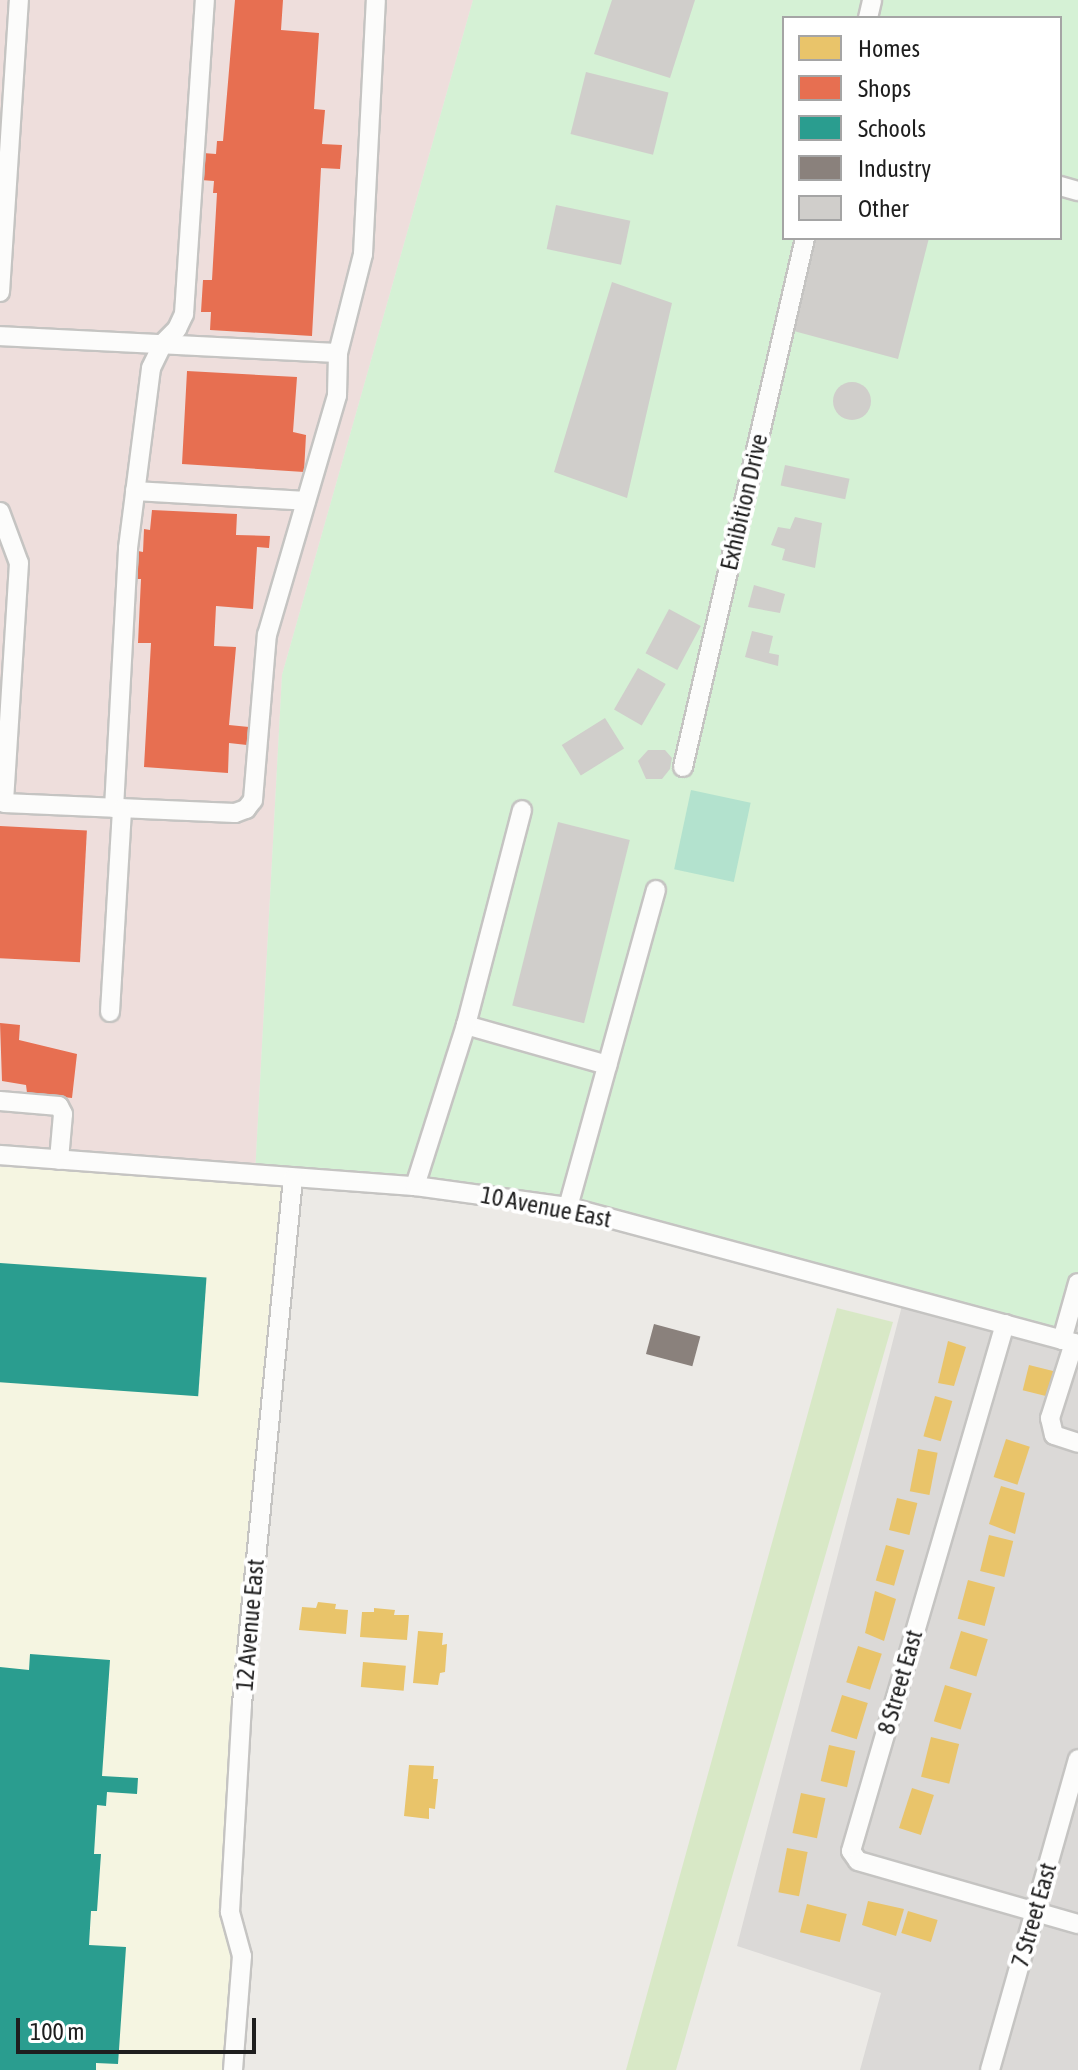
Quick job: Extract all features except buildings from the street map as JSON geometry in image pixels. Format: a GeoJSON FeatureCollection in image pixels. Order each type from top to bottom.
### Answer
{"type":"FeatureCollection","features":[{"type":"Feature","properties":{"kind":"street"},"geometry":{"type":"LineString","coordinates":[[0,292],[8,52],[19,0]]}},
{"type":"Feature","properties":{"kind":"street"},"geometry":{"type":"LineString","coordinates":[[110,1012],[128,548],[151,368],[163,343],[177,329],[184,314],[205,0]]}},
{"type":"Feature","properties":{"kind":"street"},"geometry":{"type":"LineString","coordinates":[[0,512],[6,542],[19,563],[6,658],[2,803],[235,813],[246,809],[253,800],[267,635],[337,395],[338,353],[363,254],[376,0]]}},
{"type":"Feature","properties":{"kind":"street","name":"Exhibition Drive"},"geometry":{"type":"LineString","coordinates":[[683,767],[805,240]]}},
{"type":"Feature","properties":{"kind":"street"},"geometry":{"type":"LineString","coordinates":[[0,336],[338,353]]}},
{"type":"Feature","properties":{"kind":"street"},"geometry":{"type":"LineString","coordinates":[[135,491],[306,501]]}},
{"type":"Feature","properties":{"kind":"street"},"geometry":{"type":"LineString","coordinates":[[415,1186],[466,1025],[522,810]]}},
{"type":"Feature","properties":{"kind":"street"},"geometry":{"type":"LineString","coordinates":[[568,1207],[656,890]]}},
{"type":"Feature","properties":{"kind":"street"},"geometry":{"type":"LineString","coordinates":[[466,1025],[607,1065]]}},
{"type":"Feature","properties":{"kind":"street"},"geometry":{"type":"LineString","coordinates":[[0,1101],[59,1106],[63,1114],[59,1160]]}},
{"type":"Feature","properties":{"kind":"street","name":"10 Avenue East"},"geometry":{"type":"LineString","coordinates":[[0,1155],[415,1186],[568,1207],[1071,1342]]}},
{"type":"Feature","properties":{"kind":"street","name":"12 Avenue East"},"geometry":{"type":"LineString","coordinates":[[233,2070],[242,1956],[230,1912],[242,1704],[293,1178]]}},
{"type":"Feature","properties":{"kind":"street"},"geometry":{"type":"LineString","coordinates":[[1078,1283],[1071,1342],[1050,1418],[1054,1435],[1078,1443]]}},
{"type":"Feature","properties":{"kind":"street","name":"8 Street East"},"geometry":{"type":"LineString","coordinates":[[1005,1324],[851,1851],[858,1861],[1035,1912]]}},
{"type":"Feature","properties":{"kind":"street","name":"7 Street East"},"geometry":{"type":"LineString","coordinates":[[990,2070],[1078,1759]]}},
{"type":"Feature","properties":{"kind":"street"},"geometry":{"type":"LineString","coordinates":[[1035,1912],[1078,1924]]}},
{"type":"Feature","properties":{"kind":"shaded area"},"geometry":{"type":"Polygon","coordinates":[[[0,0],[473,0],[282,675],[255,1175],[0,1155],[0,0]]]}},
{"type":"Feature","properties":{"kind":"shaded area"},"geometry":{"type":"Polygon","coordinates":[[[0,1167],[293,1178],[242,1704],[233,2070],[0,2070],[0,1167]]]}},
{"type":"Feature","properties":{"kind":"shaded area"},"geometry":{"type":"Polygon","coordinates":[[[905,1294],[1078,1294],[1078,2070],[860,2070],[881,1993],[737,1946],[905,1294]]]}},
{"type":"Feature","properties":{"kind":"green space"},"geometry":{"type":"Polygon","coordinates":[[[473,0],[1078,0],[1078,1294],[1066,1337],[573,1202],[255,1175],[282,675],[473,0]]]}},
{"type":"Feature","properties":{"kind":"green space"},"geometry":{"type":"Polygon","coordinates":[[[691,790],[751,803],[734,882],[674,869],[691,790]]]}},
{"type":"Feature","properties":{"kind":"green space"},"geometry":{"type":"Polygon","coordinates":[[[837,1308],[893,1322],[676,2070],[626,2070],[837,1308]]]}}]}
